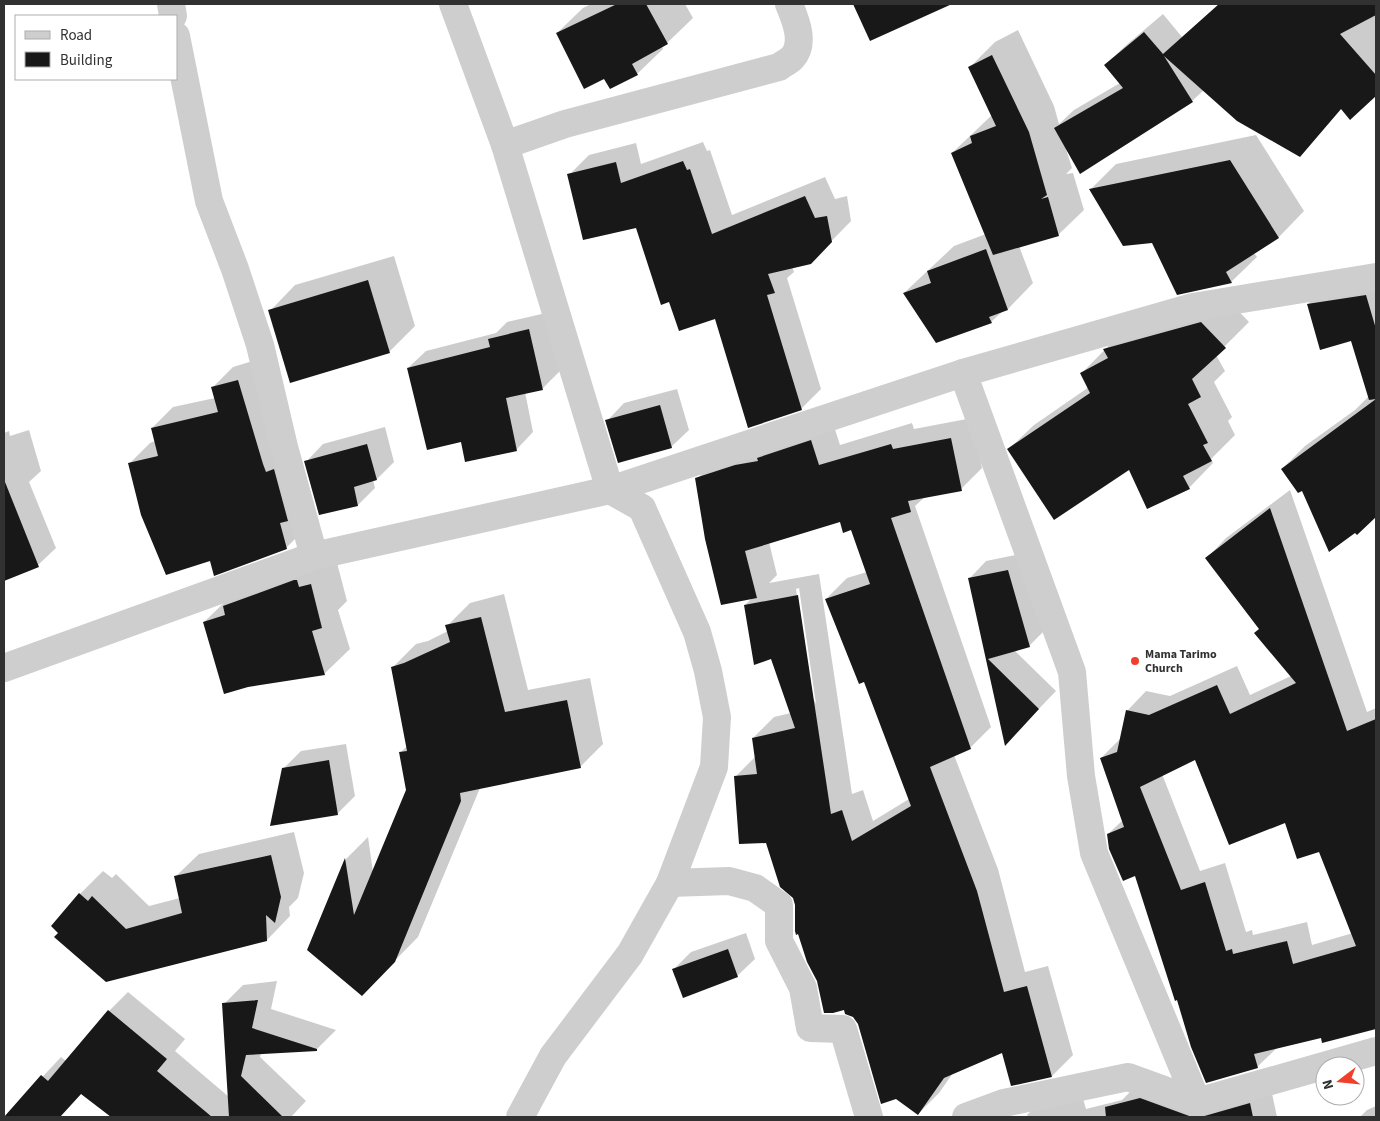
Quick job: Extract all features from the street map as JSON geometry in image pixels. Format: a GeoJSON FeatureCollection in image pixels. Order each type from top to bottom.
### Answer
{"type":"FeatureCollection","features":[{"type":"Feature","properties":{"kind":"street"},"geometry":{"type":"LineString","coordinates":[[453,4],[506,145],[610,490],[642,508],[697,632],[708,670],[717,717],[714,767],[670,882],[630,954],[553,1056],[520,1117]]}},
{"type":"Feature","properties":{"kind":"street"},"geometry":{"type":"LineString","coordinates":[[506,145],[564,124],[779,67],[794,57],[798,44],[797,23],[789,4]]}},
{"type":"Feature","properties":{"kind":"street"},"geometry":{"type":"LineString","coordinates":[[178,46],[209,201],[235,269],[260,345],[284,447],[314,556]]}},
{"type":"Feature","properties":{"kind":"street"},"geometry":{"type":"LineString","coordinates":[[4,668],[314,556],[610,490],[963,373],[1193,307],[1376,277]]}},
{"type":"Feature","properties":{"kind":"street"},"geometry":{"type":"LineString","coordinates":[[963,373],[1072,672],[1081,776],[1094,854],[1197,1102]]}},
{"type":"Feature","properties":{"kind":"street"},"geometry":{"type":"LineString","coordinates":[[670,882],[729,881],[755,888],[778,905],[779,941],[802,988],[810,1028],[843,1029],[870,1117]]}},
{"type":"Feature","properties":{"kind":"street"},"geometry":{"type":"LineString","coordinates":[[966,1117],[1004,1103],[1128,1076],[1197,1102],[1376,1051]]}},
{"type":"Feature","properties":{"kind":"building"},"geometry":{"type":"Polygon","coordinates":[[[617,4],[646,4],[668,44],[632,64],[638,75],[610,89],[604,79],[584,89],[556,33],[617,4]]]}},
{"type":"Feature","properties":{"kind":"building"},"geometry":{"type":"Polygon","coordinates":[[[853,4],[952,4],[870,41],[853,4]]]}},
{"type":"Feature","properties":{"kind":"building"},"geometry":{"type":"Polygon","coordinates":[[[1219,4],[1376,4],[1376,15],[1340,34],[1376,75],[1376,96],[1350,120],[1341,109],[1300,157],[1237,121],[1164,56],[1193,102],[1080,174],[1054,128],[1123,88],[1104,65],[1144,32],[1163,54],[1219,4]]]}},
{"type":"Feature","properties":{"kind":"building"},"geometry":{"type":"Polygon","coordinates":[[[992,55],[1029,132],[1047,195],[1041,199],[1048,197],[1059,236],[993,255],[951,153],[972,143],[970,136],[996,126],[968,67],[992,55]]]}},
{"type":"Feature","properties":{"kind":"building"},"geometry":{"type":"Polygon","coordinates":[[[1230,160],[1279,238],[1226,272],[1232,283],[1177,295],[1152,243],[1123,246],[1089,189],[1230,160]]]}},
{"type":"Feature","properties":{"kind":"building"},"geometry":{"type":"Polygon","coordinates":[[[683,161],[687,170],[690,169],[712,234],[805,196],[815,218],[827,216],[832,242],[811,264],[768,274],[775,293],[767,295],[802,410],[748,428],[715,319],[679,331],[669,302],[661,305],[636,228],[583,240],[567,174],[616,162],[621,183],[683,161]]]}},
{"type":"Feature","properties":{"kind":"building"},"geometry":{"type":"Polygon","coordinates":[[[986,249],[1008,310],[989,317],[992,323],[936,343],[903,293],[931,283],[927,271],[986,249]]]}},
{"type":"Feature","properties":{"kind":"building"},"geometry":{"type":"Polygon","coordinates":[[[368,280],[390,353],[290,383],[268,310],[368,280]]]}},
{"type":"Feature","properties":{"kind":"building"},"geometry":{"type":"Polygon","coordinates":[[[1366,295],[1376,329],[1376,399],[1369,400],[1351,341],[1320,350],[1307,304],[1366,295]]]}},
{"type":"Feature","properties":{"kind":"building"},"geometry":{"type":"Polygon","coordinates":[[[1201,322],[1226,348],[1192,379],[1201,397],[1188,404],[1208,443],[1203,445],[1212,461],[1183,476],[1190,489],[1147,509],[1129,470],[1054,520],[1007,449],[1090,393],[1080,373],[1108,358],[1103,349],[1201,322]]]}},
{"type":"Feature","properties":{"kind":"building"},"geometry":{"type":"Polygon","coordinates":[[[529,329],[543,390],[506,398],[517,451],[465,462],[461,442],[427,450],[407,368],[490,347],[488,339],[529,329]]]}},
{"type":"Feature","properties":{"kind":"building"},"geometry":{"type":"Polygon","coordinates":[[[238,380],[266,472],[274,469],[288,521],[280,523],[287,549],[214,576],[210,561],[166,575],[141,515],[128,463],[158,456],[151,428],[218,412],[211,387],[238,380]]]}},
{"type":"Feature","properties":{"kind":"building"},"geometry":{"type":"Polygon","coordinates":[[[1376,399],[1376,517],[1357,535],[1355,533],[1329,552],[1302,491],[1298,493],[1281,469],[1376,399]]]}},
{"type":"Feature","properties":{"kind":"building"},"geometry":{"type":"Polygon","coordinates":[[[660,405],[672,448],[618,463],[605,420],[660,405]]]}},
{"type":"Feature","properties":{"kind":"building"},"geometry":{"type":"Polygon","coordinates":[[[951,438],[962,491],[908,501],[911,512],[891,518],[971,749],[930,767],[977,891],[1004,992],[1027,986],[1052,1077],[1011,1086],[1002,1053],[944,1078],[918,1115],[896,1099],[881,1104],[858,1024],[853,1017],[845,1014],[844,1010],[824,1013],[817,981],[807,962],[798,934],[796,935],[793,898],[780,887],[766,843],[739,844],[734,776],[757,774],[752,738],[795,728],[771,659],[754,665],[744,605],[798,595],[831,814],[842,810],[852,841],[911,806],[864,682],[859,684],[825,599],[870,584],[851,530],[843,533],[840,522],[745,551],[757,598],[721,605],[705,539],[695,478],[735,465],[758,461],[757,458],[811,440],[819,465],[891,444],[893,449],[951,438]]]}},
{"type":"Feature","properties":{"kind":"building"},"geometry":{"type":"Polygon","coordinates":[[[367,444],[377,480],[354,487],[358,506],[319,515],[304,461],[367,444]]]}},
{"type":"Feature","properties":{"kind":"building"},"geometry":{"type":"Polygon","coordinates":[[[4,482],[39,567],[4,581],[4,482]]]}},
{"type":"Feature","properties":{"kind":"building"},"geometry":{"type":"Polygon","coordinates":[[[1270,508],[1347,731],[1376,719],[1376,1029],[1322,1043],[1321,1038],[1254,1054],[1258,1068],[1206,1083],[1191,1047],[1177,1000],[1175,1001],[1135,876],[1123,881],[1109,849],[1107,834],[1124,827],[1100,758],[1117,752],[1126,710],[1149,715],[1217,685],[1230,714],[1296,683],[1254,633],[1259,629],[1205,558],[1270,508]],[[1195,760],[1140,787],[1181,890],[1205,882],[1226,951],[1232,949],[1233,954],[1287,941],[1293,964],[1356,946],[1319,852],[1297,859],[1285,823],[1229,845],[1195,760]]]}},
{"type":"Feature","properties":{"kind":"building"},"geometry":{"type":"Polygon","coordinates":[[[1008,570],[1030,647],[988,659],[1039,709],[1005,746],[968,578],[1008,570]]]}},
{"type":"Feature","properties":{"kind":"building"},"geometry":{"type":"Polygon","coordinates":[[[297,580],[299,587],[311,584],[322,628],[312,631],[325,675],[248,687],[224,694],[203,622],[225,615],[223,606],[297,580]]]}},
{"type":"Feature","properties":{"kind":"building"},"geometry":{"type":"Polygon","coordinates":[[[481,617],[505,712],[567,700],[581,768],[460,793],[461,801],[395,962],[362,996],[307,950],[345,858],[354,915],[406,790],[399,752],[407,751],[391,667],[450,642],[445,625],[481,617]]]}},
{"type":"Feature","properties":{"kind":"building"},"geometry":{"type":"Polygon","coordinates":[[[329,760],[338,815],[270,826],[282,768],[329,760]]]}},
{"type":"Feature","properties":{"kind":"building"},"geometry":{"type":"Polygon","coordinates":[[[271,855],[281,897],[275,923],[266,915],[267,941],[106,982],[54,937],[58,933],[51,926],[79,893],[88,901],[92,896],[126,929],[182,913],[174,876],[271,855]]]}},
{"type":"Feature","properties":{"kind":"building"},"geometry":{"type":"Polygon","coordinates":[[[728,949],[738,977],[683,998],[672,969],[728,949]]]}},
{"type":"Feature","properties":{"kind":"building"},"geometry":{"type":"Polygon","coordinates":[[[258,1000],[252,1028],[317,1049],[317,1051],[246,1055],[241,1076],[283,1117],[229,1117],[222,1003],[258,1000]]]}},
{"type":"Feature","properties":{"kind":"building"},"geometry":{"type":"Polygon","coordinates":[[[108,1010],[167,1059],[157,1071],[212,1117],[111,1117],[81,1094],[60,1117],[4,1117],[41,1075],[48,1081],[108,1010]]]}},
{"type":"Feature","properties":{"kind":"building"},"geometry":{"type":"Polygon","coordinates":[[[1140,1098],[1192,1117],[1106,1117],[1105,1107],[1140,1098]]]}},
{"type":"Feature","properties":{"kind":"building"},"geometry":{"type":"Polygon","coordinates":[[[1250,1103],[1253,1117],[1201,1117],[1250,1103]]]}},
{"type":"Feature","properties":{"kind":"place","name":"Mama Tarimo Church"},"geometry":{"type":"Point","coordinates":[1135,661]}}]}
